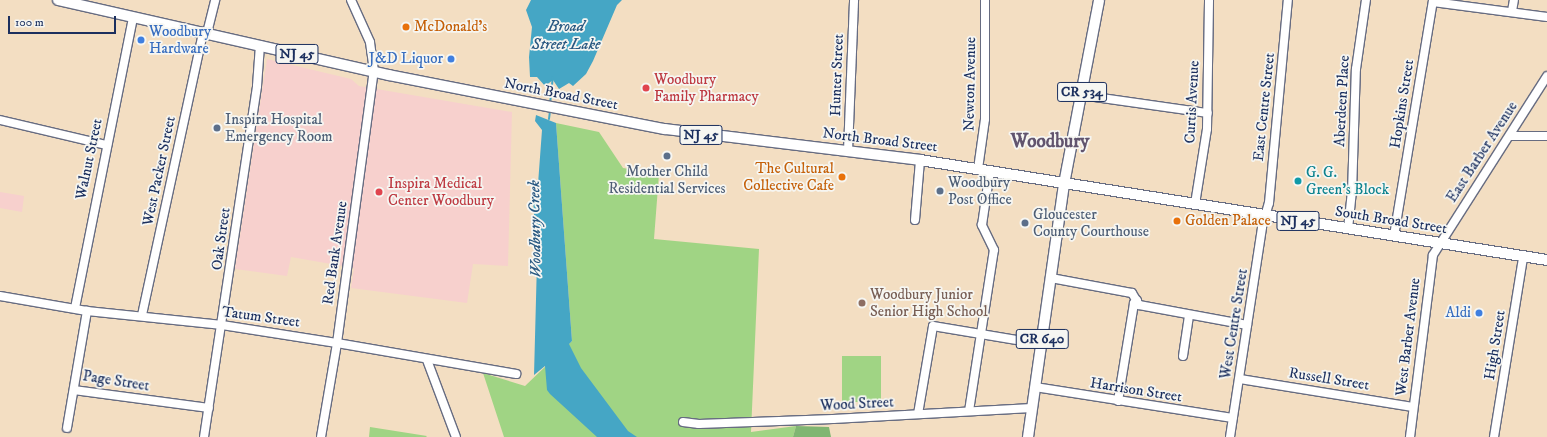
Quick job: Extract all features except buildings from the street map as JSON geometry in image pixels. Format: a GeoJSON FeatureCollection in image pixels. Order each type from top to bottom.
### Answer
{"type":"FeatureCollection","features":[{"type":"Feature","properties":{"kind":"main road","name":"North Broad Street"},"geometry":{"type":"LineString","coordinates":[[58,0],[374,71],[532,104],[685,133],[920,160],[1064,184]]}},
{"type":"Feature","properties":{"kind":"main road","name":"CR 534"},"geometry":{"type":"LineString","coordinates":[[1064,184],[1098,0]]}},
{"type":"Feature","properties":{"kind":"main road","name":"South Broad Street"},"geometry":{"type":"LineString","coordinates":[[1064,184],[1547,260]]}},
{"type":"Feature","properties":{"kind":"main road","name":"CR 640"},"geometry":{"type":"LineString","coordinates":[[1028,437],[1064,184]]}},
{"type":"Feature","properties":{"kind":"street","name":"West Packer Street"},"geometry":{"type":"LineString","coordinates":[[142,315],[205,33],[215,0]]}},
{"type":"Feature","properties":{"kind":"street","name":"Red Bank Avenue"},"geometry":{"type":"LineString","coordinates":[[321,437],[337,343],[374,71],[370,42],[352,0]]}},
{"type":"Feature","properties":{"kind":"street","name":"Hunter Street"},"geometry":{"type":"LineString","coordinates":[[848,151],[854,0]]}},
{"type":"Feature","properties":{"kind":"street","name":"Newton Avenue"},"geometry":{"type":"LineString","coordinates":[[978,169],[985,119],[985,0]]}},
{"type":"Feature","properties":{"kind":"street","name":"Curtis Avenue"},"geometry":{"type":"LineString","coordinates":[[1195,204],[1207,129],[1209,0]]}},
{"type":"Feature","properties":{"kind":"street","name":"East Centre Street"},"geometry":{"type":"LineString","coordinates":[[1265,215],[1288,0]]}},
{"type":"Feature","properties":{"kind":"street","name":"Aberdeen Place"},"geometry":{"type":"LineString","coordinates":[[1348,229],[1352,179],[1356,69],[1366,0]]}},
{"type":"Feature","properties":{"kind":"street"},"geometry":{"type":"LineString","coordinates":[[1512,11],[1514,0]]}},
{"type":"Feature","properties":{"kind":"street"},"geometry":{"type":"LineString","coordinates":[[1433,1],[1547,17]]}},
{"type":"Feature","properties":{"kind":"street","name":"Hopkins Street"},"geometry":{"type":"LineString","coordinates":[[1394,236],[1433,1]]}},
{"type":"Feature","properties":{"kind":"street","name":"Walnut Street"},"geometry":{"type":"LineString","coordinates":[[75,308],[133,17]]}},
{"type":"Feature","properties":{"kind":"street","name":"Oak Street"},"geometry":{"type":"LineString","coordinates":[[204,437],[222,326],[257,86],[260,45]]}},
{"type":"Feature","properties":{"kind":"street","name":"East Barber Avenue"},"geometry":{"type":"LineString","coordinates":[[1440,243],[1510,136],[1547,76]]}},
{"type":"Feature","properties":{"kind":"street"},"geometry":{"type":"LineString","coordinates":[[1081,96],[1208,113]]}},
{"type":"Feature","properties":{"kind":"street"},"geometry":{"type":"LineString","coordinates":[[0,120],[107,145]]}},
{"type":"Feature","properties":{"kind":"street"},"geometry":{"type":"LineString","coordinates":[[1510,136],[1547,136]]}},
{"type":"Feature","properties":{"kind":"street"},"geometry":{"type":"LineString","coordinates":[[915,220],[920,160]]}},
{"type":"Feature","properties":{"kind":"street"},"geometry":{"type":"LineString","coordinates":[[969,411],[994,250],[982,225],[990,171]]}},
{"type":"Feature","properties":{"kind":"street","name":"West Centre Street"},"geometry":{"type":"LineString","coordinates":[[1230,437],[1265,215]]}},
{"type":"Feature","properties":{"kind":"street","name":"West Barber Avenue"},"geometry":{"type":"LineString","coordinates":[[1410,437],[1433,255],[1440,243]]}},
{"type":"Feature","properties":{"kind":"street","name":"High Street"},"geometry":{"type":"LineString","coordinates":[[1494,437],[1523,257]]}},
{"type":"Feature","properties":{"kind":"street"},"geometry":{"type":"LineString","coordinates":[[1051,278],[1132,293],[1139,306],[1247,325]]}},
{"type":"Feature","properties":{"kind":"street","name":"Tatum Street"},"geometry":{"type":"LineString","coordinates":[[0,296],[87,311],[142,315],[337,343],[427,360],[516,374]]}},
{"type":"Feature","properties":{"kind":"street"},"geometry":{"type":"LineString","coordinates":[[1118,401],[1134,303],[1137,300]]}},
{"type":"Feature","properties":{"kind":"street","name":"Page Street"},"geometry":{"type":"LineString","coordinates":[[87,311],[74,390],[209,408]]}},
{"type":"Feature","properties":{"kind":"street"},"geometry":{"type":"LineString","coordinates":[[1183,356],[1189,316]]}},
{"type":"Feature","properties":{"kind":"street"},"geometry":{"type":"LineString","coordinates":[[918,414],[933,326],[1041,344]]}},
{"type":"Feature","properties":{"kind":"street"},"geometry":{"type":"LineString","coordinates":[[427,360],[456,437]]}},
{"type":"Feature","properties":{"kind":"street","name":"Russell Street"},"geometry":{"type":"LineString","coordinates":[[1240,379],[1413,407]]}},
{"type":"Feature","properties":{"kind":"street","name":"Harrison Street"},"geometry":{"type":"LineString","coordinates":[[1035,387],[1233,418]]}},
{"type":"Feature","properties":{"kind":"street"},"geometry":{"type":"LineString","coordinates":[[67,428],[74,390]]}},
{"type":"Feature","properties":{"kind":"street","name":"Wood Street"},"geometry":{"type":"LineString","coordinates":[[683,422],[699,424],[1032,408]]}},
{"type":"Feature","properties":{"kind":"shaded area","name":"Inspira Medical Center Woodbury"},"geometry":{"type":"Polygon","coordinates":[[[267,59],[351,79],[359,86],[512,112],[508,266],[473,264],[467,303],[351,288],[354,268],[291,257],[287,276],[235,269],[267,59]]]}},
{"type":"Feature","properties":{"kind":"shaded area"},"geometry":{"type":"Polygon","coordinates":[[[0,192],[24,196],[22,212],[0,208],[0,192]]]}},
{"type":"Feature","properties":{"kind":"green space"},"geometry":{"type":"Polygon","coordinates":[[[556,123],[599,132],[623,168],[659,174],[654,239],[759,249],[751,432],[796,426],[793,437],[504,437],[483,373],[525,386],[572,341],[556,123]]]}},
{"type":"Feature","properties":{"kind":"green space"},"geometry":{"type":"Polygon","coordinates":[[[842,356],[881,356],[881,402],[842,402],[842,356]]]}},
{"type":"Feature","properties":{"kind":"green space"},"geometry":{"type":"Polygon","coordinates":[[[796,426],[829,427],[831,437],[793,437],[796,426]]]}},
{"type":"Feature","properties":{"kind":"green space"},"geometry":{"type":"Polygon","coordinates":[[[370,427],[427,436],[369,437],[370,427]]]}},
{"type":"Feature","properties":{"kind":"water","name":"Broad Street Lake"},"geometry":{"type":"Polygon","coordinates":[[[531,0],[622,0],[617,5],[586,74],[573,86],[569,83],[559,89],[553,80],[545,86],[537,77],[530,77],[529,57],[532,27],[526,10],[531,0]]]}},
{"type":"Feature","properties":{"kind":"water"},"geometry":{"type":"Polygon","coordinates":[[[536,115],[556,123],[572,341],[569,344],[581,368],[628,431],[637,437],[597,437],[547,390],[545,366],[534,375],[537,261],[533,199],[538,184],[542,130],[535,121],[536,115]]]}},
{"type":"Feature","properties":{"kind":"waterway","name":"Woodbury Creek"},"geometry":{"type":"LineString","coordinates":[[550,104],[553,77]]}},
{"type":"Feature","properties":{"kind":"waterway","name":"Woodbury Creek"},"geometry":{"type":"LineString","coordinates":[[549,119],[550,111]]}},
{"type":"Feature","properties":{"kind":"place","name":"McDonald's"},"geometry":{"type":"Point","coordinates":[406,27]}},
{"type":"Feature","properties":{"kind":"place","name":"Woodbury Hardware"},"geometry":{"type":"Point","coordinates":[141,40]}},
{"type":"Feature","properties":{"kind":"place","name":"J&D Liquor"},"geometry":{"type":"Point","coordinates":[451,59]}},
{"type":"Feature","properties":{"kind":"place","name":"Woodbury Family Pharmacy"},"geometry":{"type":"Point","coordinates":[646,88]}},
{"type":"Feature","properties":{"kind":"place","name":"Inspira Hospital Emergency Room"},"geometry":{"type":"Point","coordinates":[217,128]}},
{"type":"Feature","properties":{"kind":"place","name":"Mother Child Residential Services"},"geometry":{"type":"Point","coordinates":[667,156]}},
{"type":"Feature","properties":{"kind":"place","name":"The Cultural Collective Cafe"},"geometry":{"type":"Point","coordinates":[842,177]}},
{"type":"Feature","properties":{"kind":"place","name":"G. G. Green's Block"},"geometry":{"type":"Point","coordinates":[1298,181]}},
{"type":"Feature","properties":{"kind":"place","name":"Woodbury Post Office"},"geometry":{"type":"Point","coordinates":[940,191]}},
{"type":"Feature","properties":{"kind":"place","name":"Inspira Medical Center Woodbury"},"geometry":{"type":"Point","coordinates":[379,192]}},
{"type":"Feature","properties":{"kind":"place","name":"Golden Palace"},"geometry":{"type":"Point","coordinates":[1177,221]}},
{"type":"Feature","properties":{"kind":"place","name":"Gloucester County Courthouse"},"geometry":{"type":"Point","coordinates":[1025,223]}},
{"type":"Feature","properties":{"kind":"place","name":"Woodbury Junior Senior High School"},"geometry":{"type":"Point","coordinates":[862,303]}},
{"type":"Feature","properties":{"kind":"place","name":"Aldi"},"geometry":{"type":"Point","coordinates":[1479,313]}},
{"type":"Feature","properties":{"kind":"district","name":"Woodbury"},"geometry":{"type":"Point","coordinates":[1050,142]}}]}
